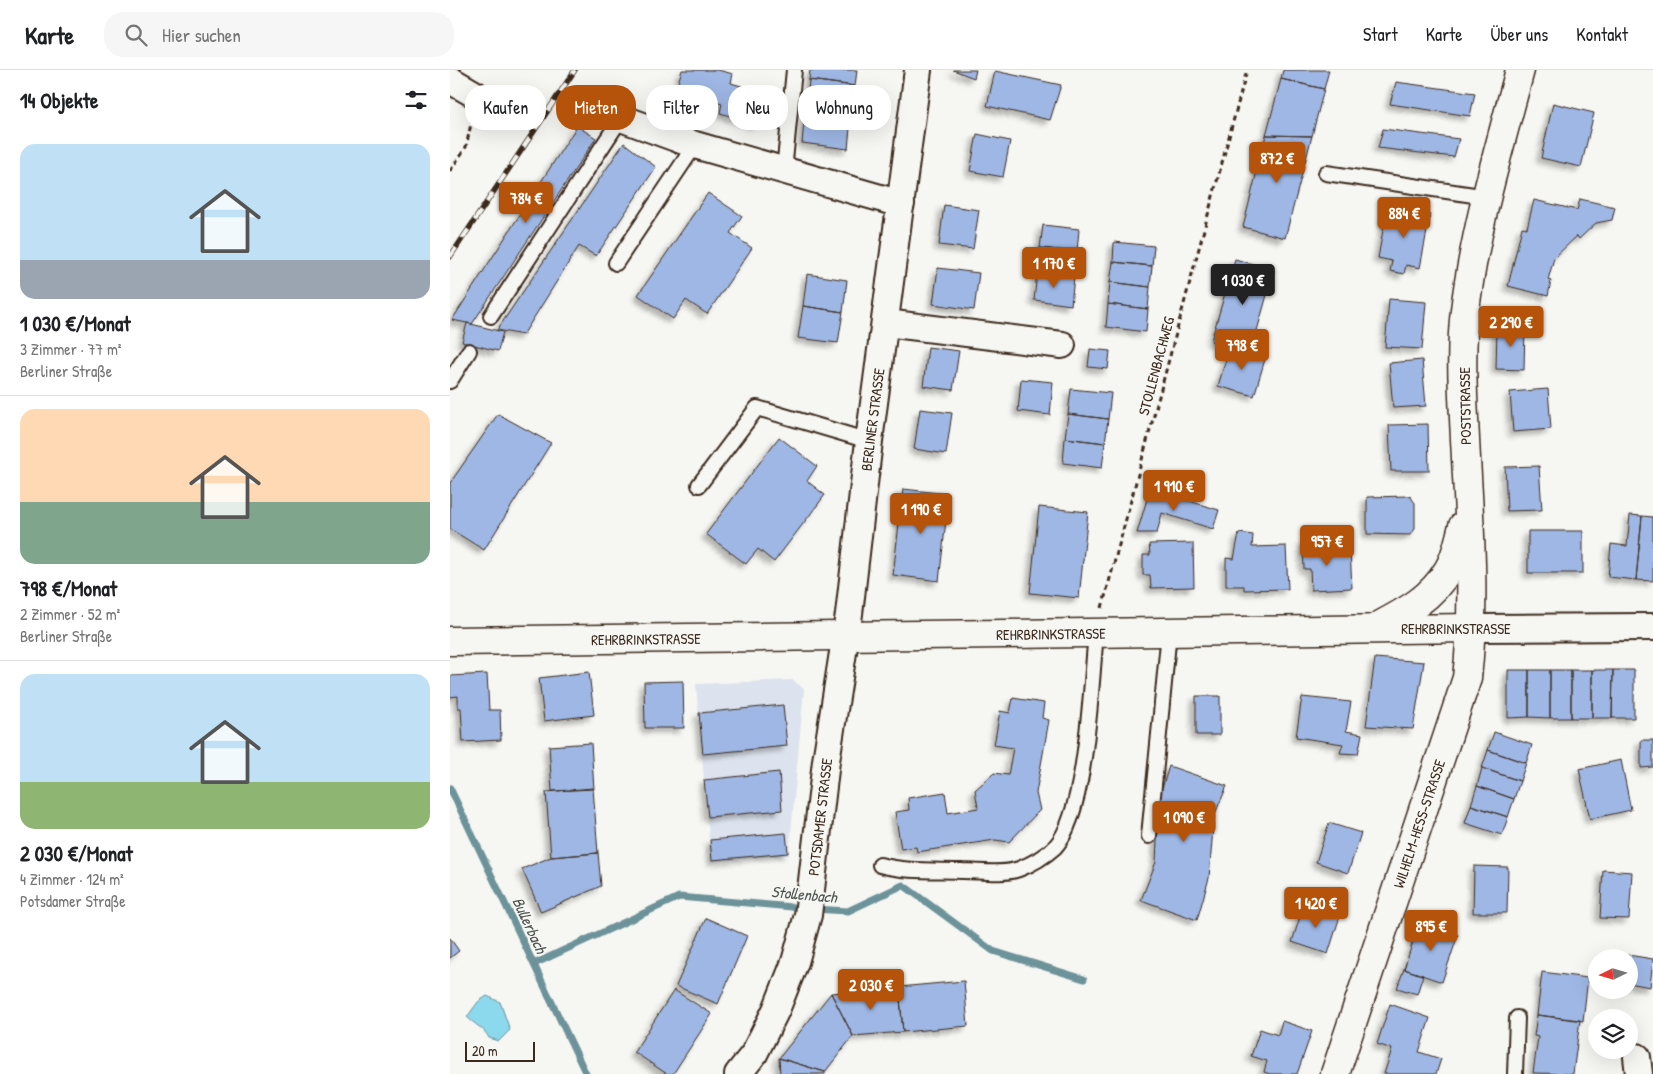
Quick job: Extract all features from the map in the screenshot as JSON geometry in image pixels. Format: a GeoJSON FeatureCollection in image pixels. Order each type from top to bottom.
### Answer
{"type":"FeatureCollection","features":[{"type":"Feature","properties":{"kind":"main road","name":"POSTSTRASSE"},"geometry":{"type":"LineString","coordinates":[[1473,628],[1463,393],[1465,311],[1487,197],[1520,70]]}},
{"type":"Feature","properties":{"kind":"main road"},"geometry":{"type":"LineString","coordinates":[[1375,628],[1421,603],[1438,584],[1449,569],[1469,508]]}},
{"type":"Feature","properties":{"kind":"main road","name":"REHRBRINKSTRASSE"},"geometry":{"type":"LineString","coordinates":[[450,642],[845,636],[1099,622],[1169,632],[1473,628]]}},
{"type":"Feature","properties":{"kind":"main road","name":"WILHELM-HESS-STRASSE"},"geometry":{"type":"LineString","coordinates":[[1335,1074],[1467,678],[1473,628]]}},
{"type":"Feature","properties":{"kind":"street","name":"BERLINER STRASSE"},"geometry":{"type":"LineString","coordinates":[[845,636],[918,70]]}},
{"type":"Feature","properties":{"kind":"street"},"geometry":{"type":"LineString","coordinates":[[450,80],[465,89]]}},
{"type":"Feature","properties":{"kind":"street"},"geometry":{"type":"LineString","coordinates":[[636,124],[694,145],[901,204]]}},
{"type":"Feature","properties":{"kind":"street"},"geometry":{"type":"LineString","coordinates":[[886,323],[1062,345]]}},
{"type":"Feature","properties":{"kind":"street","name":"REHRBRINKSTRASSE"},"geometry":{"type":"LineString","coordinates":[[1473,628],[1653,627]]}},
{"type":"Feature","properties":{"kind":"street","name":"POTSDAMER STRASSE"},"geometry":{"type":"LineString","coordinates":[[738,1074],[754,1054],[776,1010],[795,962],[810,905],[826,761],[845,636]]}},
{"type":"Feature","properties":{"kind":"lane"},"geometry":{"type":"LineString","coordinates":[[784,170],[794,70]]}},
{"type":"Feature","properties":{"kind":"lane"},"geometry":{"type":"LineString","coordinates":[[491,316],[613,130]]}},
{"type":"Feature","properties":{"kind":"lane"},"geometry":{"type":"LineString","coordinates":[[616,263],[694,145]]}},
{"type":"Feature","properties":{"kind":"lane"},"geometry":{"type":"LineString","coordinates":[[1326,172],[1487,197]]}},
{"type":"Feature","properties":{"kind":"lane"},"geometry":{"type":"LineString","coordinates":[[450,381],[469,351]]}},
{"type":"Feature","properties":{"kind":"lane"},"geometry":{"type":"LineString","coordinates":[[699,485],[757,408],[869,441]]}},
{"type":"Feature","properties":{"kind":"lane"},"geometry":{"type":"LineString","coordinates":[[880,864],[896,869],[993,872],[1018,869],[1038,859],[1056,846],[1071,818],[1082,775],[1099,622]]}},
{"type":"Feature","properties":{"kind":"lane"},"geometry":{"type":"LineString","coordinates":[[1149,836],[1169,632]]}},
{"type":"Feature","properties":{"kind":"lane"},"geometry":{"type":"LineString","coordinates":[[1515,1074],[1516,1018]]}},
{"type":"Feature","properties":{"kind":"path","name":"STOLLENBACHWEG"},"geometry":{"type":"LineString","coordinates":[[1099,622],[1247,70]]}},
{"type":"Feature","properties":{"kind":"path"},"geometry":{"type":"LineString","coordinates":[[450,171],[466,147],[469,130]]}},
{"type":"Feature","properties":{"kind":"shaded area"},"geometry":{"type":"Polygon","coordinates":[[[793,680],[804,689],[789,855],[711,862],[696,684],[793,680]]]}},
{"type":"Feature","properties":{"kind":"water"},"geometry":{"type":"Polygon","coordinates":[[[487,996],[500,1002],[510,1030],[499,1041],[489,1038],[482,1029],[467,1017],[478,1002],[487,996]]]}},
{"type":"Feature","properties":{"kind":"building"},"geometry":{"type":"Polygon","coordinates":[[[682,70],[718,70],[733,74],[731,83],[738,85],[728,85],[728,115],[720,113],[722,103],[718,102],[718,85],[677,85],[682,70]]]}},
{"type":"Feature","properties":{"kind":"building"},"geometry":{"type":"Polygon","coordinates":[[[810,70],[857,70],[855,85],[809,80],[810,70]]]}},
{"type":"Feature","properties":{"kind":"building"},"geometry":{"type":"Polygon","coordinates":[[[953,70],[976,70],[974,78],[953,70]]]}},
{"type":"Feature","properties":{"kind":"building"},"geometry":{"type":"Polygon","coordinates":[[[1283,70],[1329,70],[1324,89],[1281,79],[1283,70]]]}},
{"type":"Feature","properties":{"kind":"building"},"geometry":{"type":"Polygon","coordinates":[[[995,71],[1061,85],[1050,120],[987,106],[995,71]]]}},
{"type":"Feature","properties":{"kind":"building"},"geometry":{"type":"Polygon","coordinates":[[[1281,79],[1324,89],[1312,136],[1266,135],[1281,79]]]}},
{"type":"Feature","properties":{"kind":"building"},"geometry":{"type":"Polygon","coordinates":[[[809,80],[847,85],[809,85],[809,80]]]}},
{"type":"Feature","properties":{"kind":"building"},"geometry":{"type":"Polygon","coordinates":[[[1396,82],[1475,93],[1470,116],[1390,104],[1396,82]]]}},
{"type":"Feature","properties":{"kind":"building"},"geometry":{"type":"Polygon","coordinates":[[[1553,103],[1594,113],[1581,167],[1541,158],[1553,103]]]}},
{"type":"Feature","properties":{"kind":"building"},"geometry":{"type":"Polygon","coordinates":[[[1383,129],[1459,139],[1454,157],[1378,148],[1383,129]]]}},
{"type":"Feature","properties":{"kind":"building"},"geometry":{"type":"Polygon","coordinates":[[[574,130],[583,130],[596,138],[472,324],[452,320],[574,130]]]}},
{"type":"Feature","properties":{"kind":"building"},"geometry":{"type":"Polygon","coordinates":[[[803,130],[850,130],[848,149],[802,143],[803,130]]]}},
{"type":"Feature","properties":{"kind":"building"},"geometry":{"type":"Polygon","coordinates":[[[977,134],[1010,141],[1003,177],[970,171],[977,134]]]}},
{"type":"Feature","properties":{"kind":"building"},"geometry":{"type":"Polygon","coordinates":[[[1266,135],[1312,136],[1285,238],[1243,227],[1266,135]]]}},
{"type":"Feature","properties":{"kind":"building"},"geometry":{"type":"Polygon","coordinates":[[[624,143],[656,167],[596,256],[579,246],[523,335],[497,330],[624,143]]]}},
{"type":"Feature","properties":{"kind":"building"},"geometry":{"type":"Polygon","coordinates":[[[708,193],[742,216],[730,233],[752,248],[707,314],[686,300],[673,319],[638,295],[708,193]]]}},
{"type":"Feature","properties":{"kind":"building"},"geometry":{"type":"Polygon","coordinates":[[[1580,199],[1615,207],[1612,220],[1596,223],[1579,239],[1577,236],[1554,258],[1548,280],[1551,281],[1548,296],[1508,286],[1522,227],[1527,228],[1534,200],[1577,210],[1580,199]]]}},
{"type":"Feature","properties":{"kind":"building"},"geometry":{"type":"Polygon","coordinates":[[[944,205],[979,210],[973,249],[939,245],[944,205]]]}},
{"type":"Feature","properties":{"kind":"building"},"geometry":{"type":"Polygon","coordinates":[[[1387,208],[1430,215],[1420,268],[1406,265],[1404,274],[1390,271],[1392,261],[1378,258],[1387,208]]]}},
{"type":"Feature","properties":{"kind":"building"},"geometry":{"type":"Polygon","coordinates":[[[1043,225],[1079,229],[1077,252],[1040,248],[1043,225]]]}},
{"type":"Feature","properties":{"kind":"building"},"geometry":{"type":"Polygon","coordinates":[[[1114,242],[1154,246],[1152,266],[1113,262],[1114,242]]]}},
{"type":"Feature","properties":{"kind":"building"},"geometry":{"type":"Polygon","coordinates":[[[1040,248],[1077,252],[1074,277],[1037,273],[1040,248]]]}},
{"type":"Feature","properties":{"kind":"building"},"geometry":{"type":"Polygon","coordinates":[[[1235,259],[1274,270],[1251,352],[1211,341],[1235,259]]]}},
{"type":"Feature","properties":{"kind":"building"},"geometry":{"type":"Polygon","coordinates":[[[1113,262],[1152,266],[1150,287],[1110,282],[1113,262]]]}},
{"type":"Feature","properties":{"kind":"building"},"geometry":{"type":"Polygon","coordinates":[[[938,268],[979,273],[974,310],[933,304],[938,268]]]}},
{"type":"Feature","properties":{"kind":"building"},"geometry":{"type":"Polygon","coordinates":[[[1037,273],[1074,277],[1071,305],[1034,300],[1037,273]]]}},
{"type":"Feature","properties":{"kind":"building"},"geometry":{"type":"Polygon","coordinates":[[[807,274],[847,280],[843,312],[803,306],[807,274]]]}},
{"type":"Feature","properties":{"kind":"building"},"geometry":{"type":"Polygon","coordinates":[[[1110,282],[1150,287],[1148,309],[1108,304],[1110,282]]]}},
{"type":"Feature","properties":{"kind":"building"},"geometry":{"type":"Polygon","coordinates":[[[1389,299],[1426,302],[1422,349],[1385,347],[1389,299]]]}},
{"type":"Feature","properties":{"kind":"building"},"geometry":{"type":"Polygon","coordinates":[[[1108,304],[1148,309],[1146,332],[1106,327],[1108,304]]]}},
{"type":"Feature","properties":{"kind":"building"},"geometry":{"type":"Polygon","coordinates":[[[803,306],[843,312],[838,343],[798,338],[803,306]]]}},
{"type":"Feature","properties":{"kind":"building"},"geometry":{"type":"Polygon","coordinates":[[[467,323],[503,332],[498,351],[462,342],[467,323]]]}},
{"type":"Feature","properties":{"kind":"building"},"geometry":{"type":"Polygon","coordinates":[[[1497,326],[1525,326],[1524,370],[1496,369],[1497,326]]]}},
{"type":"Feature","properties":{"kind":"building"},"geometry":{"type":"Polygon","coordinates":[[[1230,346],[1266,356],[1254,396],[1218,386],[1230,346]]]}},
{"type":"Feature","properties":{"kind":"building"},"geometry":{"type":"Polygon","coordinates":[[[928,347],[959,351],[953,390],[923,386],[928,347]]]}},
{"type":"Feature","properties":{"kind":"building"},"geometry":{"type":"Polygon","coordinates":[[[1090,349],[1110,351],[1108,369],[1088,367],[1090,349]]]}},
{"type":"Feature","properties":{"kind":"building"},"geometry":{"type":"Polygon","coordinates":[[[1422,360],[1426,406],[1393,408],[1389,363],[1422,360]]]}},
{"type":"Feature","properties":{"kind":"building"},"geometry":{"type":"Polygon","coordinates":[[[1021,379],[1053,382],[1050,415],[1018,411],[1021,379]]]}},
{"type":"Feature","properties":{"kind":"building"},"geometry":{"type":"Polygon","coordinates":[[[1071,389],[1111,393],[1108,419],[1068,414],[1071,389]]]}},
{"type":"Feature","properties":{"kind":"building"},"geometry":{"type":"Polygon","coordinates":[[[1548,389],[1551,429],[1513,432],[1510,392],[1548,389]]]}},
{"type":"Feature","properties":{"kind":"building"},"geometry":{"type":"Polygon","coordinates":[[[920,409],[952,413],[946,454],[914,449],[920,409]]]}},
{"type":"Feature","properties":{"kind":"building"},"geometry":{"type":"Polygon","coordinates":[[[498,414],[551,443],[484,550],[450,529],[450,483],[498,414]]]}},
{"type":"Feature","properties":{"kind":"building"},"geometry":{"type":"Polygon","coordinates":[[[1068,414],[1108,419],[1105,443],[1065,438],[1068,414]]]}},
{"type":"Feature","properties":{"kind":"building"},"geometry":{"type":"Polygon","coordinates":[[[1428,424],[1429,471],[1391,471],[1389,425],[1428,424]]]}},
{"type":"Feature","properties":{"kind":"building"},"geometry":{"type":"Polygon","coordinates":[[[779,437],[817,466],[807,481],[825,495],[774,562],[758,549],[746,564],[706,534],[779,437]]]}},
{"type":"Feature","properties":{"kind":"building"},"geometry":{"type":"Polygon","coordinates":[[[1065,438],[1105,443],[1102,468],[1063,463],[1065,438]]]}},
{"type":"Feature","properties":{"kind":"building"},"geometry":{"type":"Polygon","coordinates":[[[1539,466],[1542,510],[1507,511],[1505,467],[1539,466]]]}},
{"type":"Feature","properties":{"kind":"building"},"geometry":{"type":"Polygon","coordinates":[[[903,489],[949,494],[939,581],[893,575],[903,489]]]}},
{"type":"Feature","properties":{"kind":"building"},"geometry":{"type":"Polygon","coordinates":[[[1150,489],[1219,510],[1213,529],[1162,513],[1157,533],[1137,533],[1150,489]]]}},
{"type":"Feature","properties":{"kind":"building"},"geometry":{"type":"Polygon","coordinates":[[[1410,496],[1415,503],[1415,529],[1410,535],[1367,534],[1367,497],[1410,496]]]}},
{"type":"Feature","properties":{"kind":"building"},"geometry":{"type":"Polygon","coordinates":[[[1039,507],[1088,512],[1079,598],[1030,593],[1039,507]]]}},
{"type":"Feature","properties":{"kind":"building"},"geometry":{"type":"Polygon","coordinates":[[[1630,515],[1642,516],[1636,580],[1608,577],[1611,544],[1627,546],[1630,515]]]}},
{"type":"Feature","properties":{"kind":"building"},"geometry":{"type":"Polygon","coordinates":[[[1642,516],[1653,517],[1653,581],[1636,580],[1642,516]]]}},
{"type":"Feature","properties":{"kind":"building"},"geometry":{"type":"Polygon","coordinates":[[[1528,531],[1583,531],[1583,573],[1528,573],[1528,531]]]}},
{"type":"Feature","properties":{"kind":"building"},"geometry":{"type":"Polygon","coordinates":[[[1239,533],[1253,535],[1252,547],[1286,546],[1288,589],[1244,590],[1244,586],[1226,586],[1226,558],[1234,559],[1239,533]]]}},
{"type":"Feature","properties":{"kind":"building"},"geometry":{"type":"Polygon","coordinates":[[[1319,540],[1319,550],[1350,549],[1352,588],[1311,590],[1310,569],[1304,569],[1303,541],[1319,540]]]}},
{"type":"Feature","properties":{"kind":"building"},"geometry":{"type":"Polygon","coordinates":[[[1193,543],[1194,587],[1151,588],[1150,575],[1143,575],[1143,555],[1150,555],[1149,544],[1193,543]]]}},
{"type":"Feature","properties":{"kind":"building"},"geometry":{"type":"Polygon","coordinates":[[[1375,658],[1424,662],[1413,729],[1366,726],[1375,658]]]}},
{"type":"Feature","properties":{"kind":"building"},"geometry":{"type":"Polygon","coordinates":[[[1508,670],[1529,670],[1529,717],[1508,718],[1508,670]]]}},
{"type":"Feature","properties":{"kind":"building"},"geometry":{"type":"Polygon","coordinates":[[[1529,670],[1550,670],[1550,718],[1529,717],[1529,670]]]}},
{"type":"Feature","properties":{"kind":"building"},"geometry":{"type":"Polygon","coordinates":[[[1550,670],[1571,670],[1571,718],[1550,718],[1550,670]]]}},
{"type":"Feature","properties":{"kind":"building"},"geometry":{"type":"Polygon","coordinates":[[[1571,670],[1592,670],[1592,718],[1571,718],[1571,670]]]}},
{"type":"Feature","properties":{"kind":"building"},"geometry":{"type":"Polygon","coordinates":[[[1592,670],[1613,670],[1612,718],[1592,718],[1592,670]]]}},
{"type":"Feature","properties":{"kind":"building"},"geometry":{"type":"Polygon","coordinates":[[[1613,670],[1634,670],[1634,718],[1612,718],[1613,670]]]}},
{"type":"Feature","properties":{"kind":"building"},"geometry":{"type":"Polygon","coordinates":[[[589,672],[594,715],[544,721],[539,678],[589,672]]]}},
{"type":"Feature","properties":{"kind":"building"},"geometry":{"type":"Polygon","coordinates":[[[487,674],[489,710],[500,710],[501,740],[463,742],[461,708],[458,708],[458,696],[450,697],[450,676],[487,674]]]}},
{"type":"Feature","properties":{"kind":"building"},"geometry":{"type":"Polygon","coordinates":[[[683,681],[684,728],[645,728],[644,682],[683,681]]]}},
{"type":"Feature","properties":{"kind":"building"},"geometry":{"type":"Polygon","coordinates":[[[1196,696],[1220,696],[1220,735],[1196,735],[1196,696]]]}},
{"type":"Feature","properties":{"kind":"building"},"geometry":{"type":"Polygon","coordinates":[[[1302,697],[1351,702],[1346,731],[1362,734],[1358,754],[1340,753],[1343,744],[1296,737],[1302,697]]]}},
{"type":"Feature","properties":{"kind":"building"},"geometry":{"type":"Polygon","coordinates":[[[1013,698],[1044,703],[1042,718],[1049,720],[1036,793],[1040,810],[1009,842],[995,840],[917,852],[916,847],[901,849],[895,812],[909,810],[908,798],[945,792],[948,813],[978,808],[975,790],[994,773],[1008,775],[1013,748],[994,745],[1000,711],[1010,713],[1013,698]]]}},
{"type":"Feature","properties":{"kind":"building"},"geometry":{"type":"Polygon","coordinates":[[[783,705],[787,746],[703,754],[699,713],[783,705]]]}},
{"type":"Feature","properties":{"kind":"building"},"geometry":{"type":"Polygon","coordinates":[[[1494,732],[1532,745],[1526,763],[1488,750],[1494,732]]]}},
{"type":"Feature","properties":{"kind":"building"},"geometry":{"type":"Polygon","coordinates":[[[1641,740],[1653,740],[1653,767],[1641,768],[1641,740]]]}},
{"type":"Feature","properties":{"kind":"building"},"geometry":{"type":"Polygon","coordinates":[[[591,743],[594,789],[552,791],[549,746],[591,743]]]}},
{"type":"Feature","properties":{"kind":"building"},"geometry":{"type":"Polygon","coordinates":[[[1488,750],[1526,763],[1520,781],[1482,768],[1488,750]]]}},
{"type":"Feature","properties":{"kind":"building"},"geometry":{"type":"Polygon","coordinates":[[[1621,760],[1631,810],[1590,819],[1579,769],[1621,760]]]}},
{"type":"Feature","properties":{"kind":"building"},"geometry":{"type":"Polygon","coordinates":[[[1169,766],[1227,786],[1214,816],[1209,878],[1197,920],[1141,900],[1156,862],[1159,798],[1169,766]]]}},
{"type":"Feature","properties":{"kind":"building"},"geometry":{"type":"Polygon","coordinates":[[[1482,768],[1520,781],[1514,799],[1477,786],[1482,768]]]}},
{"type":"Feature","properties":{"kind":"building"},"geometry":{"type":"Polygon","coordinates":[[[779,772],[782,810],[708,817],[704,780],[779,772]]]}},
{"type":"Feature","properties":{"kind":"building"},"geometry":{"type":"Polygon","coordinates":[[[1477,786],[1514,799],[1508,817],[1471,805],[1477,786]]]}},
{"type":"Feature","properties":{"kind":"building"},"geometry":{"type":"Polygon","coordinates":[[[593,788],[598,853],[551,857],[546,792],[593,788]]]}},
{"type":"Feature","properties":{"kind":"building"},"geometry":{"type":"Polygon","coordinates":[[[1471,805],[1508,817],[1502,835],[1465,823],[1471,805]]]}},
{"type":"Feature","properties":{"kind":"building"},"geometry":{"type":"Polygon","coordinates":[[[1329,823],[1361,833],[1348,873],[1316,862],[1329,823]]]}},
{"type":"Feature","properties":{"kind":"building"},"geometry":{"type":"Polygon","coordinates":[[[786,833],[788,853],[712,860],[710,840],[786,833]]]}},
{"type":"Feature","properties":{"kind":"building"},"geometry":{"type":"Polygon","coordinates":[[[598,853],[601,886],[541,912],[522,869],[551,857],[598,853]]]}},
{"type":"Feature","properties":{"kind":"building"},"geometry":{"type":"Polygon","coordinates":[[[1474,866],[1508,867],[1507,913],[1473,913],[1474,866]]]}},
{"type":"Feature","properties":{"kind":"building"},"geometry":{"type":"Polygon","coordinates":[[[1603,870],[1632,872],[1629,919],[1600,918],[1603,870]]]}},
{"type":"Feature","properties":{"kind":"building"},"geometry":{"type":"Polygon","coordinates":[[[1304,904],[1340,916],[1328,954],[1292,942],[1304,904]]]}},
{"type":"Feature","properties":{"kind":"building"},"geometry":{"type":"Polygon","coordinates":[[[706,918],[747,936],[718,1004],[676,986],[706,918]]]}},
{"type":"Feature","properties":{"kind":"building"},"geometry":{"type":"Polygon","coordinates":[[[1419,923],[1458,935],[1442,982],[1404,969],[1419,923]]]}},
{"type":"Feature","properties":{"kind":"building"},"geometry":{"type":"Polygon","coordinates":[[[450,938],[459,951],[450,958],[450,938]]]}},
{"type":"Feature","properties":{"kind":"building"},"geometry":{"type":"Polygon","coordinates":[[[1638,957],[1653,959],[1650,987],[1638,985],[1638,957]]]}},
{"type":"Feature","properties":{"kind":"building"},"geometry":{"type":"Polygon","coordinates":[[[1404,969],[1423,975],[1417,994],[1397,988],[1404,969]]]}},
{"type":"Feature","properties":{"kind":"building"},"geometry":{"type":"Polygon","coordinates":[[[1542,972],[1588,978],[1583,1021],[1537,1015],[1542,972]]]}},
{"type":"Feature","properties":{"kind":"building"},"geometry":{"type":"Polygon","coordinates":[[[964,981],[968,1026],[903,1032],[899,987],[964,981]]]}},
{"type":"Feature","properties":{"kind":"building"},"geometry":{"type":"Polygon","coordinates":[[[899,987],[903,1032],[853,1036],[831,993],[899,987]]]}},
{"type":"Feature","properties":{"kind":"building"},"geometry":{"type":"Polygon","coordinates":[[[674,990],[712,1014],[673,1074],[667,1074],[634,1052],[674,990]]]}},
{"type":"Feature","properties":{"kind":"building"},"geometry":{"type":"Polygon","coordinates":[[[831,993],[853,1036],[825,1072],[779,1058],[831,993]]]}},
{"type":"Feature","properties":{"kind":"building"},"geometry":{"type":"Polygon","coordinates":[[[1390,1004],[1430,1018],[1419,1052],[1441,1059],[1436,1074],[1384,1074],[1392,1049],[1377,1044],[1390,1004]]]}},
{"type":"Feature","properties":{"kind":"building"},"geometry":{"type":"Polygon","coordinates":[[[1537,1015],[1580,1020],[1573,1074],[1533,1073],[1538,1037],[1534,1036],[1537,1015]]]}},
{"type":"Feature","properties":{"kind":"building"},"geometry":{"type":"Polygon","coordinates":[[[1282,1021],[1312,1031],[1297,1074],[1270,1074],[1264,1072],[1267,1061],[1251,1056],[1260,1029],[1278,1035],[1282,1021]]]}},
{"type":"Feature","properties":{"kind":"building"},"geometry":{"type":"Polygon","coordinates":[[[779,1058],[825,1072],[825,1074],[780,1074],[779,1058]]]}},
{"type":"Feature","properties":{"kind":"waterway","name":"Bullerbach"},"geometry":{"type":"LineString","coordinates":[[450,788],[586,1074]]}},
{"type":"Feature","properties":{"kind":"waterway","name":"Stollenbach"},"geometry":{"type":"LineString","coordinates":[[814,909],[848,911],[903,885],[993,951],[1084,979]]}},
{"type":"Feature","properties":{"kind":"waterway","name":"Stollenbach"},"geometry":{"type":"LineString","coordinates":[[534,964],[679,897],[803,908]]}},
{"type":"Feature","properties":{"kind":"railway"},"geometry":{"type":"LineString","coordinates":[[450,257],[575,70]]}}]}
